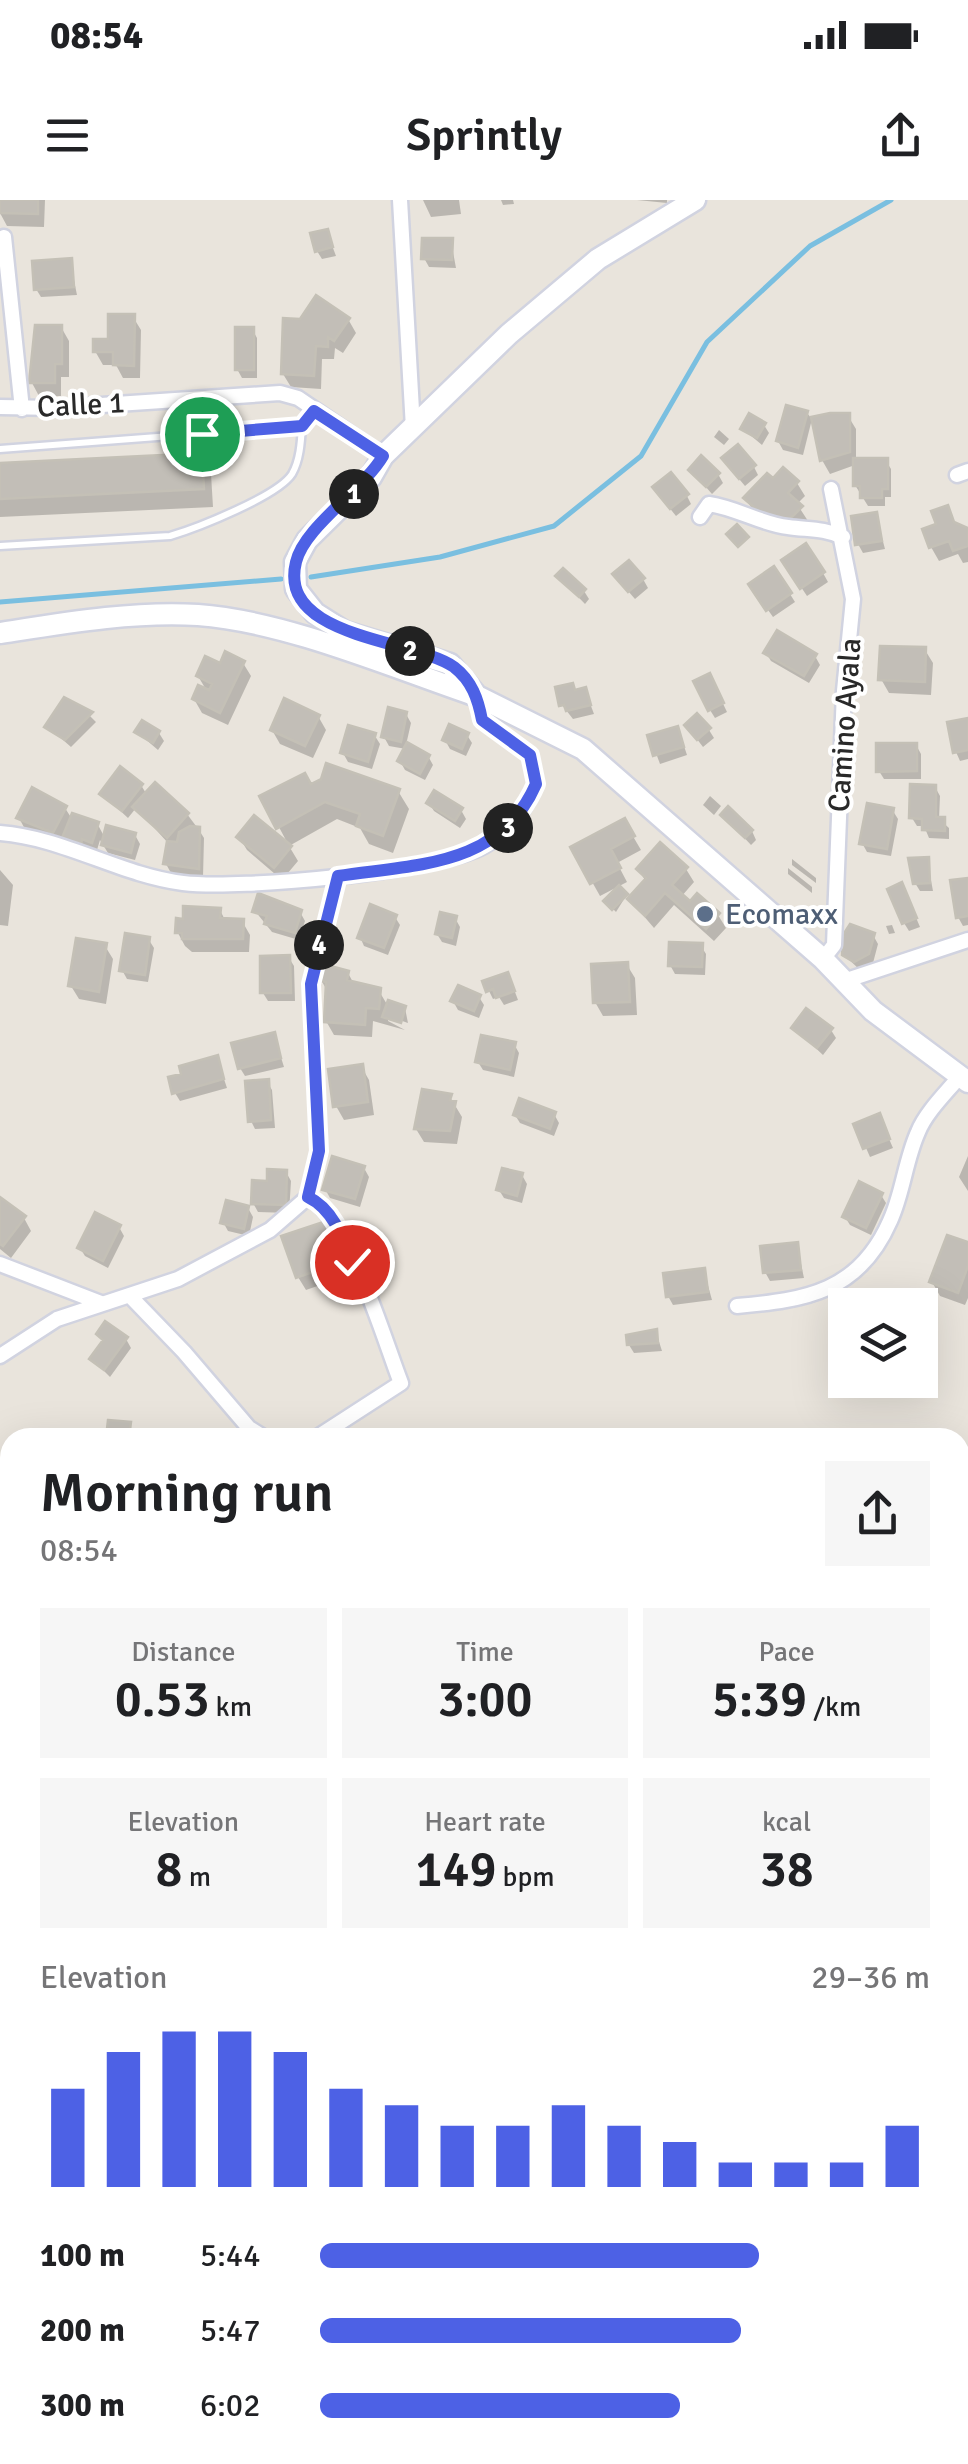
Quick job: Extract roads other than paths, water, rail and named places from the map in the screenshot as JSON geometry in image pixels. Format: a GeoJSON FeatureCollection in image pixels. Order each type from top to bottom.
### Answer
{"type":"FeatureCollection","features":[{"type":"Feature","properties":{"kind":"street"},"geometry":{"type":"LineString","coordinates":[[400,200],[413,428]]}},
{"type":"Feature","properties":{"kind":"street"},"geometry":{"type":"LineString","coordinates":[[0,833],[31,835],[182,883],[338,876],[458,856],[484,845],[516,822],[536,784],[530,755],[482,720],[477,696],[450,664],[345,632],[315,613],[296,589],[296,562],[307,540],[371,477],[383,456],[509,334],[598,259],[695,200]]}},
{"type":"Feature","properties":{"kind":"street"},"geometry":{"type":"LineString","coordinates":[[2,245],[22,409]]}},
{"type":"Feature","properties":{"kind":"street","name":"Calle 1"},"geometry":{"type":"LineString","coordinates":[[0,407],[22,409],[280,393],[298,398],[383,456]]}},
{"type":"Feature","properties":{"kind":"street","name":"Camino Ayala"},"geometry":{"type":"LineString","coordinates":[[823,959],[834,945],[844,691],[853,598],[831,489]]}},
{"type":"Feature","properties":{"kind":"street"},"geometry":{"type":"LineString","coordinates":[[700,516],[709,504],[734,508],[786,528],[819,527],[843,536]]}},
{"type":"Feature","properties":{"kind":"street"},"geometry":{"type":"LineString","coordinates":[[0,632],[68,622],[200,615],[330,647],[477,696],[583,749],[823,959],[873,1011],[964,1079],[920,1127],[890,1221],[877,1246],[844,1282],[814,1296],[737,1306]]}},
{"type":"Feature","properties":{"kind":"street"},"geometry":{"type":"LineString","coordinates":[[0,1356],[57,1319],[178,1279],[254,1238],[308,1197],[319,1151],[311,984],[338,876]]}},
{"type":"Feature","properties":{"kind":"street"},"geometry":{"type":"LineString","coordinates":[[844,981],[968,940]]}},
{"type":"Feature","properties":{"kind":"street"},"geometry":{"type":"LineString","coordinates":[[308,1197],[320,1203],[340,1232],[401,1382],[331,1428]]}},
{"type":"Feature","properties":{"kind":"street"},"geometry":{"type":"LineString","coordinates":[[0,1264],[101,1303]]}},
{"type":"Feature","properties":{"kind":"street"},"geometry":{"type":"LineString","coordinates":[[130,1296],[249,1428]]}},
{"type":"Feature","properties":{"kind":"lane"},"geometry":{"type":"LineString","coordinates":[[0,546],[170,536],[196,528],[285,482],[298,457],[302,426],[314,411]]}},
{"type":"Feature","properties":{"kind":"lane"},"geometry":{"type":"LineString","coordinates":[[0,448],[302,426]]}},
{"type":"Feature","properties":{"kind":"waterway"},"geometry":{"type":"LineString","coordinates":[[311,577],[440,557],[554,526],[641,456],[707,342],[810,246],[891,200]]}},
{"type":"Feature","properties":{"kind":"waterway"},"geometry":{"type":"LineString","coordinates":[[0,602],[281,579]]}},
{"type":"Feature","properties":{"kind":"place","name":"Ecomaxx"},"geometry":{"type":"Point","coordinates":[705,914]}}]}
